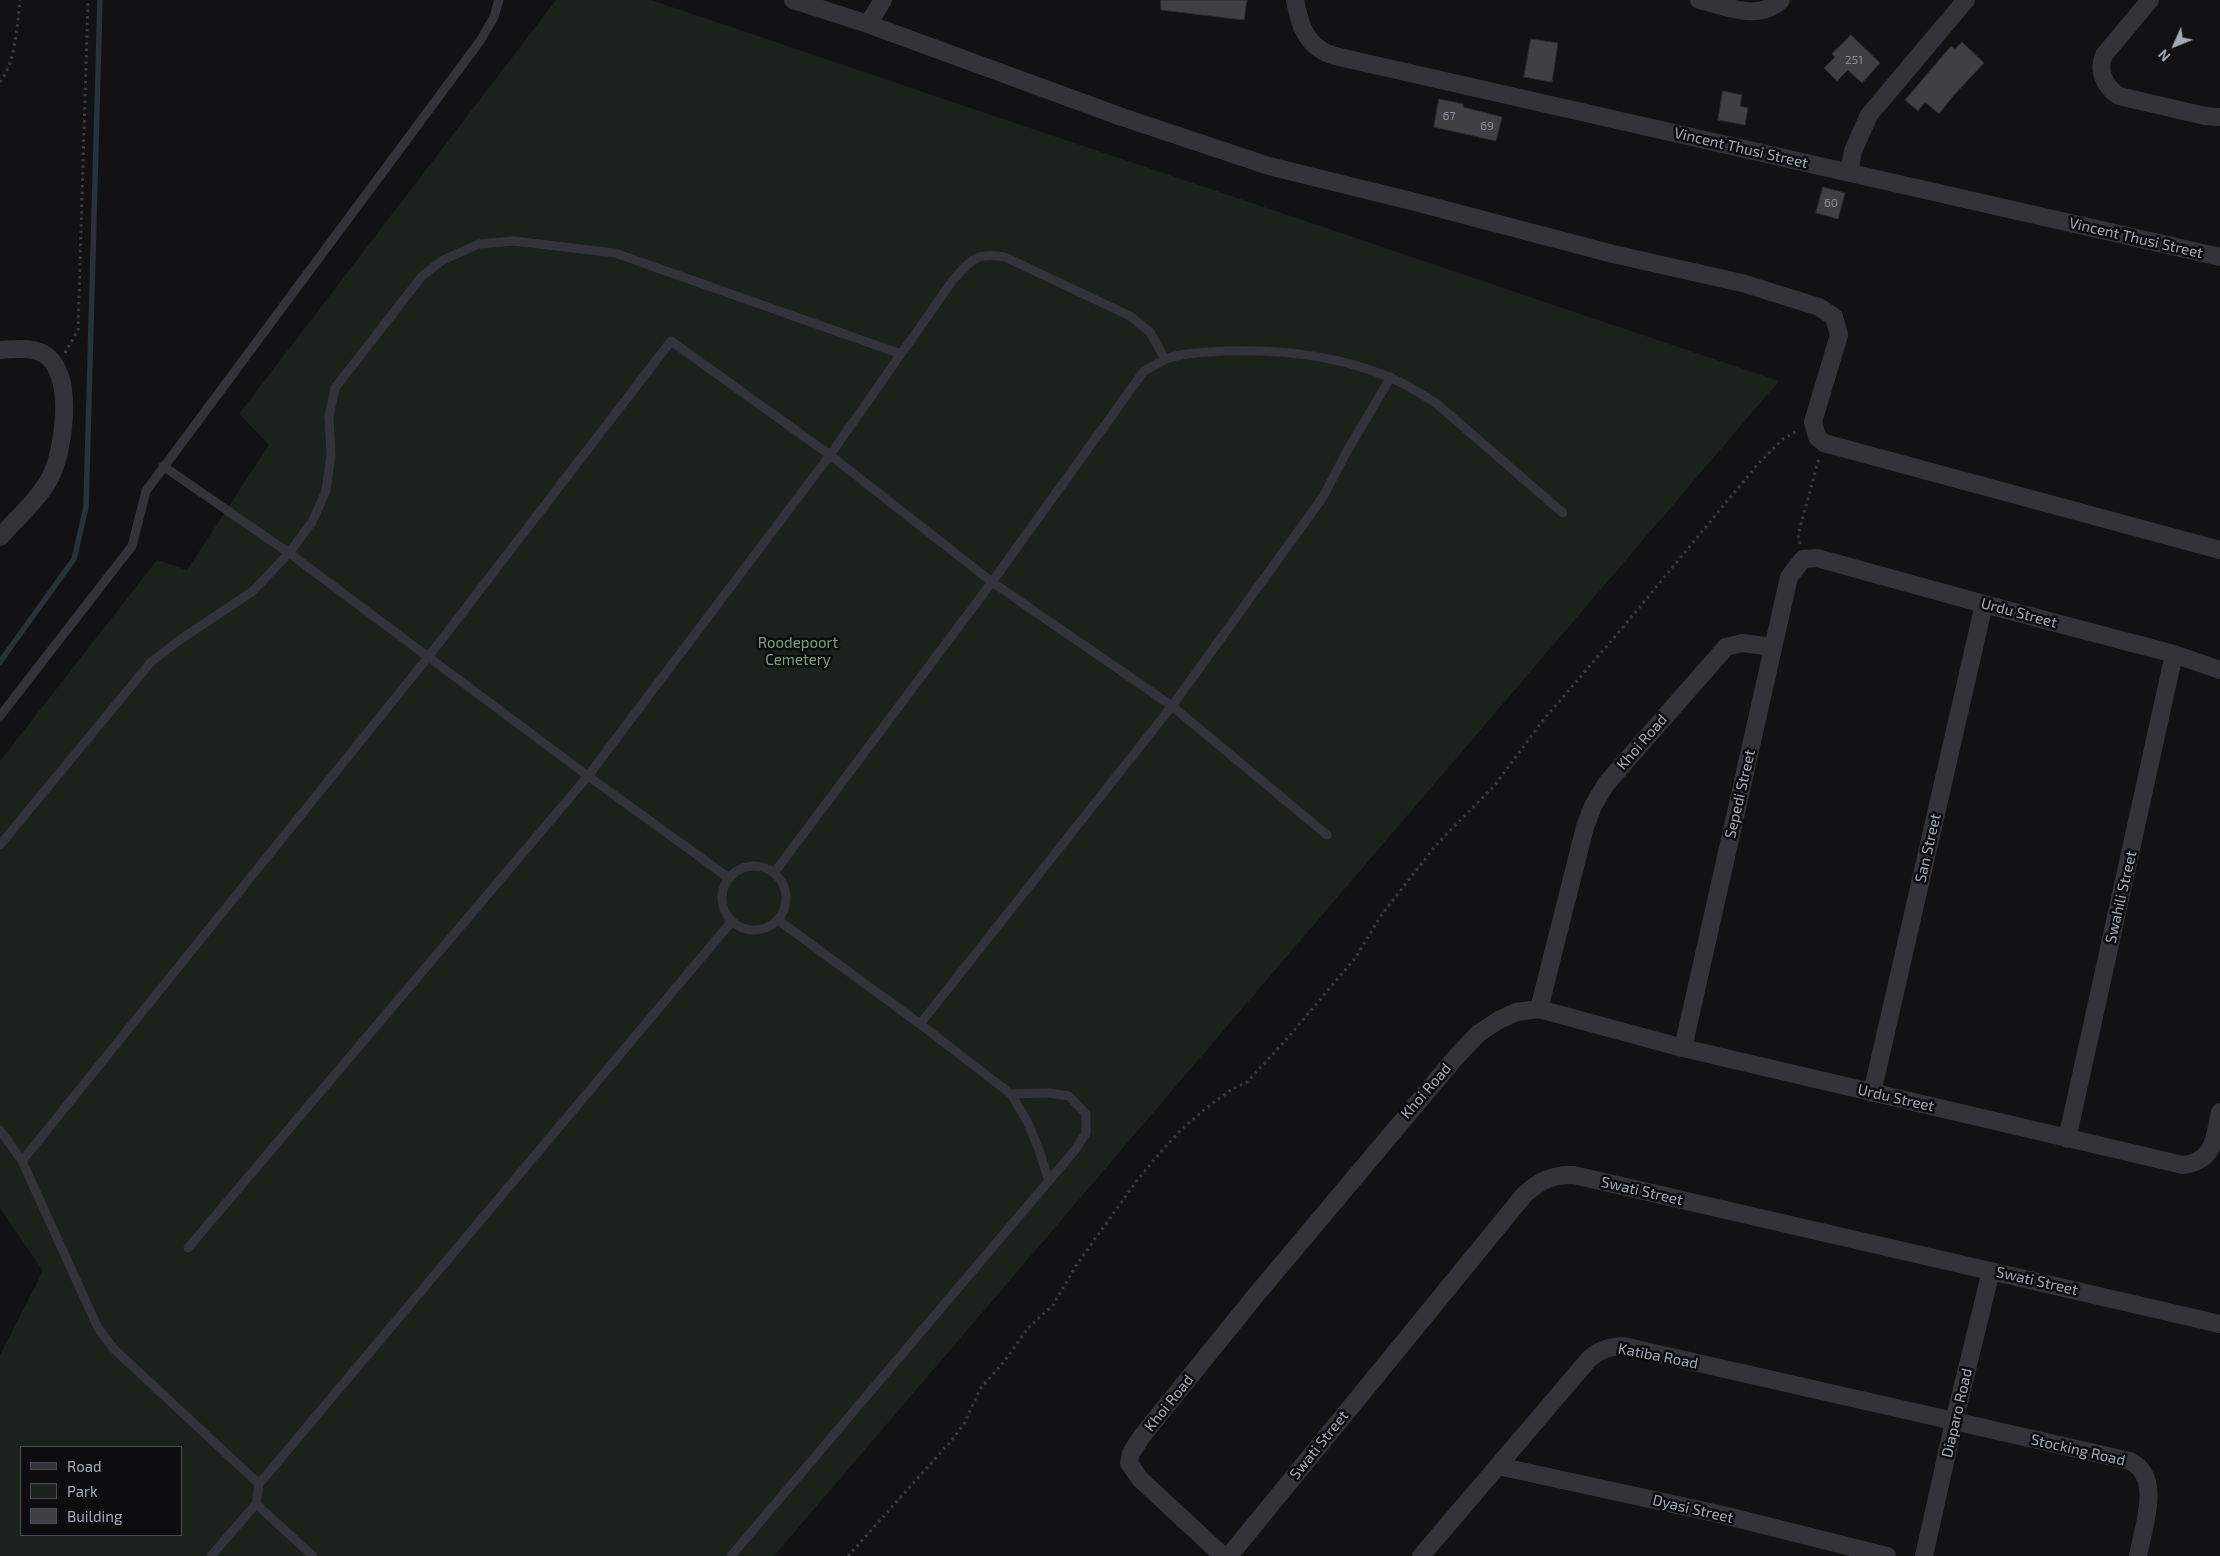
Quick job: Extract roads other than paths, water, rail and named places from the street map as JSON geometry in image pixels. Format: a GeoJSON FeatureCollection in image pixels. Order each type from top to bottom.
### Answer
{"type":"FeatureCollection","features":[{"type":"Feature","properties":{"kind":"street"},"geometry":{"type":"LineString","coordinates":[[793,0],[868,24],[1119,116],[1269,166],[1612,254],[1742,283],[1819,307],[1834,317],[1838,335],[1813,422],[1817,437],[1824,443],[2220,550]]}},
{"type":"Feature","properties":{"kind":"street"},"geometry":{"type":"LineString","coordinates":[[868,24],[883,0]]}},
{"type":"Feature","properties":{"kind":"street","name":"Vincent Thusi Street"},"geometry":{"type":"LineString","coordinates":[[1295,0],[1306,38],[1318,49],[1326,53],[2220,258]]}},
{"type":"Feature","properties":{"kind":"street"},"geometry":{"type":"LineString","coordinates":[[1700,0],[1751,12],[1760,12],[1776,5],[1781,0]]}},
{"type":"Feature","properties":{"kind":"street"},"geometry":{"type":"LineString","coordinates":[[1849,172],[1853,151],[1868,115],[1966,0]]}},
{"type":"Feature","properties":{"kind":"street"},"geometry":{"type":"LineString","coordinates":[[2150,0],[2104,55],[2101,64],[2103,78],[2113,92],[2119,96],[2204,116],[2220,117]]}},
{"type":"Feature","properties":{"kind":"street"},"geometry":{"type":"LineString","coordinates":[[0,350],[37,350],[48,356],[56,365],[63,386],[62,438],[58,462],[49,480],[35,498],[0,536]]}},
{"type":"Feature","properties":{"kind":"street","name":"Urdu Street"},"geometry":{"type":"LineString","coordinates":[[1810,558],[2174,654],[2220,670]]}},
{"type":"Feature","properties":{"kind":"street","name":"Sepedi Street"},"geometry":{"type":"LineString","coordinates":[[1683,1048],[1789,578],[1796,566],[1810,558]]}},
{"type":"Feature","properties":{"kind":"street","name":"San Street"},"geometry":{"type":"LineString","coordinates":[[1872,1092],[1984,604]]}},
{"type":"Feature","properties":{"kind":"street","name":"Khoi Road"},"geometry":{"type":"LineString","coordinates":[[1223,1556],[1140,1479],[1129,1463],[1131,1453],[1142,1436],[1256,1295],[1456,1057],[1479,1033],[1499,1020],[1516,1012],[1539,1009],[1585,827],[1593,806],[1606,784],[1726,647],[1742,643],[1773,647]]}},
{"type":"Feature","properties":{"kind":"street","name":"Swahili Street"},"geometry":{"type":"LineString","coordinates":[[2067,1139],[2174,654]]}},
{"type":"Feature","properties":{"kind":"street","name":"Urdu Street"},"geometry":{"type":"LineString","coordinates":[[1539,1009],[1683,1048],[2183,1165],[2197,1164],[2210,1152],[2220,1112]]}},
{"type":"Feature","properties":{"kind":"street","name":"Swati Street"},"geometry":{"type":"LineString","coordinates":[[1229,1556],[1524,1195],[1546,1178],[1554,1176],[1574,1175],[2220,1324]]}},
{"type":"Feature","properties":{"kind":"street","name":"Diaparo Road"},"geometry":{"type":"LineString","coordinates":[[1924,1556],[1991,1271]]}},
{"type":"Feature","properties":{"kind":"street","name":"Katiba Road"},"geometry":{"type":"LineString","coordinates":[[1421,1556],[1590,1358],[1600,1350],[1609,1347],[1623,1346],[1954,1422]]}},
{"type":"Feature","properties":{"kind":"street","name":"Stocking Road"},"geometry":{"type":"LineString","coordinates":[[1954,1422],[2130,1460],[2138,1465],[2146,1474],[2148,1484],[2148,1501],[2138,1556]]}},
{"type":"Feature","properties":{"kind":"street","name":"Dyasi Street"},"geometry":{"type":"LineString","coordinates":[[1498,1466],[1723,1515],[1887,1556]]}},
{"type":"Feature","properties":{"kind":"lane"},"geometry":{"type":"LineString","coordinates":[[0,716],[132,546],[146,491],[480,41],[494,17],[499,0]]}},
{"type":"Feature","properties":{"kind":"lane"},"geometry":{"type":"LineString","coordinates":[[0,845],[151,662],[181,639],[253,591],[289,553],[312,522],[326,491],[332,455],[329,416],[335,388],[422,276],[443,260],[479,244],[514,241],[614,253],[901,354]]}},
{"type":"Feature","properties":{"kind":"lane"},"geometry":{"type":"LineString","coordinates":[[188,1248],[588,776],[830,455],[953,280],[969,262],[986,254],[1006,257],[1130,316],[1150,332],[1165,359]]}},
{"type":"Feature","properties":{"kind":"lane"},"geometry":{"type":"LineString","coordinates":[[22,1161],[429,656],[671,341],[830,455],[992,582],[1172,706],[1327,834]]}},
{"type":"Feature","properties":{"kind":"lane"},"geometry":{"type":"LineString","coordinates":[[774,873],[992,582],[1144,371],[1165,359],[1195,353],[1252,351],[1306,355],[1391,377],[1415,389],[1437,404],[1563,513]]}},
{"type":"Feature","properties":{"kind":"lane"},"geometry":{"type":"LineString","coordinates":[[920,1024],[1172,706],[1323,497],[1391,377]]}},
{"type":"Feature","properties":{"kind":"lane"},"geometry":{"type":"LineString","coordinates":[[163,466],[289,553],[588,776],[729,878]]}},
{"type":"Feature","properties":{"kind":"lane"},"geometry":{"type":"LineString","coordinates":[[756,866],[774,873],[782,881],[786,890],[786,906],[778,920],[770,927],[761,930],[740,928],[732,922],[723,905],[722,895],[729,878],[737,871],[756,866]]}},
{"type":"Feature","properties":{"kind":"lane"},"geometry":{"type":"LineString","coordinates":[[778,920],[920,1024],[1011,1094],[1039,1150],[1049,1182]]}},
{"type":"Feature","properties":{"kind":"lane"},"geometry":{"type":"LineString","coordinates":[[211,1556],[256,1504],[259,1484],[732,922]]}},
{"type":"Feature","properties":{"kind":"lane"},"geometry":{"type":"LineString","coordinates":[[731,1556],[1049,1182],[1086,1133],[1086,1114],[1069,1096],[1049,1093],[1011,1094]]}},
{"type":"Feature","properties":{"kind":"lane"},"geometry":{"type":"LineString","coordinates":[[0,1130],[22,1161],[98,1328],[114,1349],[259,1484]]}},
{"type":"Feature","properties":{"kind":"lane"},"geometry":{"type":"LineString","coordinates":[[256,1504],[313,1556]]}},
{"type":"Feature","properties":{"kind":"waterway"},"geometry":{"type":"LineString","coordinates":[[0,662],[74,559],[86,507],[100,0]]}},
{"type":"Feature","properties":{"kind":"park label","name":"Roodepoort Cemetery"},"geometry":{"type":"Point","coordinates":[798,652]}}]}
